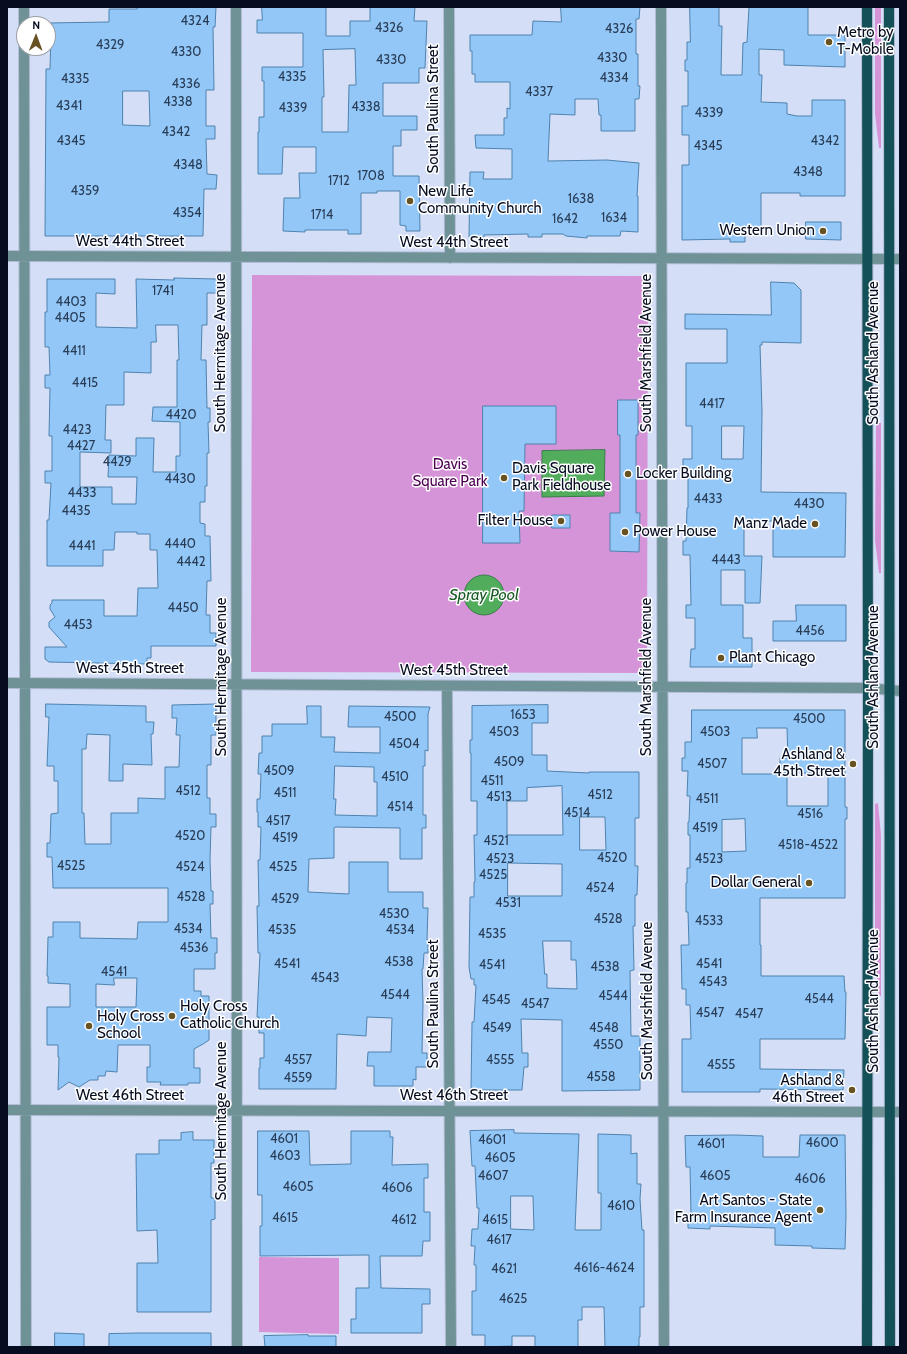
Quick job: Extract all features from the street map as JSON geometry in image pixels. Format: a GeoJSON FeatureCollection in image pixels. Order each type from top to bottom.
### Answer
{"type":"FeatureCollection","features":[{"type":"Feature","properties":{"kind":"main road","name":"South Ashland Avenue"},"geometry":{"type":"LineString","coordinates":[[867,7],[867,1347]]}},
{"type":"Feature","properties":{"kind":"main road","name":"South Ashland Avenue"},"geometry":{"type":"LineString","coordinates":[[889,7],[890,1347]]}},
{"type":"Feature","properties":{"kind":"street"},"geometry":{"type":"LineString","coordinates":[[24,7],[26,1347]]}},
{"type":"Feature","properties":{"kind":"street","name":"South Hermitage Avenue"},"geometry":{"type":"LineString","coordinates":[[236,7],[237,1347]]}},
{"type":"Feature","properties":{"kind":"street","name":"South Paulina Street"},"geometry":{"type":"LineString","coordinates":[[449,7],[450,258]]}},
{"type":"Feature","properties":{"kind":"street","name":"South Marshfield Avenue"},"geometry":{"type":"LineString","coordinates":[[661,7],[664,1347]]}},
{"type":"Feature","properties":{"kind":"street","name":"West 44th Street"},"geometry":{"type":"LineString","coordinates":[[7,256],[900,259]]}},
{"type":"Feature","properties":{"kind":"street","name":"West 45th Street"},"geometry":{"type":"LineString","coordinates":[[7,683],[868,688],[900,691]]}},
{"type":"Feature","properties":{"kind":"street","name":"South Paulina Street"},"geometry":{"type":"LineString","coordinates":[[447,686],[451,1347]]}},
{"type":"Feature","properties":{"kind":"street","name":"West 46th Street"},"geometry":{"type":"LineString","coordinates":[[7,1110],[900,1112]]}},
{"type":"Feature","properties":{"kind":"green space"},"geometry":{"type":"Polygon","coordinates":[[[875,7],[881,7],[881,148],[879,148],[875,114],[875,7]]]}},
{"type":"Feature","properties":{"kind":"green space","name":"Davis Square Park"},"geometry":{"type":"Polygon","coordinates":[[[252,275],[648,276],[647,673],[251,672],[252,275]]]}},
{"type":"Feature","properties":{"kind":"green space"},"geometry":{"type":"Polygon","coordinates":[[[876,423],[881,423],[881,573],[879,573],[875,540],[876,423]]]}},
{"type":"Feature","properties":{"kind":"green space"},"geometry":{"type":"Polygon","coordinates":[[[878,803],[881,835],[881,996],[879,996],[875,964],[875,804],[878,803]]]}},
{"type":"Feature","properties":{"kind":"green space"},"geometry":{"type":"Polygon","coordinates":[[[259,1257],[339,1258],[339,1334],[259,1332],[259,1257]]]}},
{"type":"Feature","properties":{"kind":"water"},"geometry":{"type":"Polygon","coordinates":[[[605,450],[604,496],[542,497],[542,451],[605,450]]]}},
{"type":"Feature","properties":{"kind":"water","name":"Spray Pool"},"geometry":{"type":"Polygon","coordinates":[[[488,575],[495,578],[501,584],[504,595],[503,603],[495,612],[488,615],[480,615],[473,612],[465,603],[464,591],[467,584],[476,576],[488,575]]]}},
{"type":"Feature","properties":{"kind":"building"},"geometry":{"type":"Polygon","coordinates":[[[137,7],[216,7],[215,27],[213,27],[214,90],[206,90],[206,126],[215,126],[215,139],[206,139],[207,174],[217,175],[216,189],[204,189],[203,236],[45,236],[46,69],[50,69],[50,56],[56,56],[56,23],[109,22],[109,9],[137,9],[137,7]],[[123,91],[123,125],[150,126],[149,91],[123,91]]]}},
{"type":"Feature","properties":{"kind":"building"},"geometry":{"type":"Polygon","coordinates":[[[262,7],[326,7],[326,36],[350,36],[350,21],[370,21],[370,7],[415,7],[414,21],[427,21],[425,68],[419,68],[419,83],[383,83],[383,116],[417,116],[417,130],[401,130],[401,146],[393,146],[393,176],[419,176],[420,231],[406,231],[406,226],[400,225],[400,191],[377,191],[377,193],[361,193],[361,234],[348,234],[348,230],[305,230],[305,232],[283,231],[284,198],[300,198],[299,173],[316,173],[316,147],[283,147],[282,174],[258,174],[259,117],[264,117],[264,81],[262,81],[262,67],[303,67],[303,33],[257,33],[257,20],[262,20],[262,7]],[[355,49],[323,50],[324,97],[322,97],[322,132],[348,132],[349,85],[356,85],[355,49]]]}},
{"type":"Feature","properties":{"kind":"building"},"geometry":{"type":"Polygon","coordinates":[[[561,7],[640,7],[639,19],[636,19],[636,54],[638,54],[638,86],[640,86],[639,99],[635,99],[635,131],[601,131],[601,115],[599,115],[598,99],[575,99],[575,115],[550,114],[548,161],[607,160],[639,163],[637,196],[638,232],[621,231],[620,236],[587,236],[587,238],[566,236],[563,234],[542,234],[542,237],[528,237],[528,234],[484,235],[484,237],[469,237],[470,172],[484,172],[483,179],[512,179],[512,149],[476,148],[475,135],[504,135],[504,118],[507,118],[507,108],[510,109],[510,82],[475,82],[475,74],[472,74],[470,35],[532,35],[533,21],[561,22],[561,7]]]}},
{"type":"Feature","properties":{"kind":"building"},"geometry":{"type":"Polygon","coordinates":[[[690,7],[719,7],[719,26],[722,26],[721,75],[742,75],[743,43],[747,42],[749,7],[808,7],[808,35],[845,35],[845,67],[784,65],[784,50],[759,49],[759,75],[762,75],[761,102],[787,103],[787,114],[812,116],[812,100],[845,100],[845,196],[800,196],[800,193],[761,193],[761,229],[745,229],[745,242],[730,242],[730,239],[682,240],[682,165],[689,165],[689,135],[682,135],[682,106],[688,106],[688,71],[685,71],[685,60],[687,60],[687,42],[690,42],[690,7]]]}},
{"type":"Feature","properties":{"kind":"building","name":"Western Union"},"geometry":{"type":"Polygon","coordinates":[[[806,222],[841,222],[841,240],[806,239],[806,222]]]}},
{"type":"Feature","properties":{"kind":"building"},"geometry":{"type":"Polygon","coordinates":[[[174,278],[217,279],[217,293],[207,293],[207,325],[202,325],[201,360],[206,360],[207,408],[210,408],[210,422],[208,422],[209,453],[207,453],[207,486],[205,486],[205,502],[200,502],[200,523],[205,524],[205,536],[210,536],[211,581],[207,581],[206,615],[210,615],[210,633],[216,633],[216,646],[151,646],[151,658],[147,658],[147,664],[49,662],[45,659],[45,647],[67,647],[49,627],[49,622],[55,617],[50,609],[52,600],[104,600],[104,616],[137,616],[138,588],[158,588],[157,550],[150,550],[150,534],[137,534],[137,532],[115,532],[114,550],[103,550],[103,566],[47,566],[47,520],[49,520],[51,483],[45,483],[45,471],[52,471],[52,436],[49,436],[50,388],[45,388],[45,375],[50,375],[49,347],[45,347],[47,279],[115,279],[115,294],[96,293],[96,327],[137,328],[136,279],[174,280],[174,278]],[[156,325],[156,342],[151,342],[151,373],[124,372],[124,405],[106,405],[105,440],[111,440],[111,453],[80,452],[80,487],[112,487],[112,504],[136,504],[137,477],[108,477],[109,455],[136,456],[136,438],[154,438],[153,472],[176,472],[176,456],[180,456],[180,422],[152,421],[153,407],[177,407],[177,360],[179,360],[178,325],[156,325]]]}},
{"type":"Feature","properties":{"kind":"building"},"geometry":{"type":"Polygon","coordinates":[[[771,282],[794,283],[801,290],[801,343],[762,342],[762,345],[760,345],[762,411],[761,492],[846,493],[845,557],[773,557],[773,521],[744,521],[744,556],[762,556],[760,603],[745,603],[745,570],[721,570],[721,605],[743,605],[743,638],[752,638],[752,667],[690,667],[691,649],[695,649],[695,618],[686,618],[686,605],[691,605],[690,555],[683,555],[683,541],[686,541],[688,473],[683,473],[683,459],[692,459],[692,426],[686,426],[686,363],[727,363],[727,329],[685,329],[685,314],[771,315],[771,282]],[[722,426],[722,459],[743,459],[744,426],[722,426]]]}},
{"type":"Feature","properties":{"kind":"building","name":"Locker Building"},"geometry":{"type":"Polygon","coordinates":[[[618,400],[638,400],[638,435],[636,435],[636,513],[640,513],[639,552],[610,551],[610,513],[620,513],[620,435],[618,435],[618,400]]]}},
{"type":"Feature","properties":{"kind":"building","name":"Davis Square Park Fieldhouse"},"geometry":{"type":"Polygon","coordinates":[[[483,406],[556,406],[556,444],[525,444],[524,511],[519,511],[520,543],[483,543],[483,406]]]}},
{"type":"Feature","properties":{"kind":"building","name":"Filter House"},"geometry":{"type":"Polygon","coordinates":[[[552,515],[570,515],[570,528],[552,528],[552,515]]]}},
{"type":"Feature","properties":{"kind":"building"},"geometry":{"type":"Polygon","coordinates":[[[796,605],[846,605],[846,641],[773,641],[773,621],[796,621],[796,605]]]}},
{"type":"Feature","properties":{"kind":"building"},"geometry":{"type":"Polygon","coordinates":[[[46,704],[146,706],[146,722],[154,722],[153,734],[151,734],[152,765],[123,764],[123,781],[109,781],[110,735],[87,734],[86,749],[82,749],[82,813],[84,813],[85,844],[111,844],[111,813],[138,813],[138,798],[165,799],[165,767],[179,767],[180,735],[176,735],[177,718],[172,718],[172,705],[216,704],[216,735],[211,735],[211,765],[207,765],[207,798],[210,798],[210,814],[216,814],[216,827],[211,827],[210,859],[213,904],[210,904],[211,938],[217,938],[217,953],[215,953],[215,969],[194,969],[194,991],[201,991],[201,996],[209,996],[209,1040],[194,1049],[194,1068],[200,1068],[200,1083],[188,1083],[188,1085],[160,1085],[161,1082],[147,1082],[147,1067],[150,1067],[150,1045],[118,1045],[117,1072],[106,1071],[105,1076],[98,1076],[98,1080],[90,1080],[79,1087],[69,1082],[58,1090],[58,1045],[47,1045],[47,1007],[70,1007],[70,984],[48,983],[48,937],[53,937],[53,922],[80,922],[80,938],[137,939],[138,922],[168,922],[168,888],[53,888],[52,857],[47,857],[47,843],[50,843],[51,814],[58,813],[58,781],[54,781],[54,766],[47,766],[49,717],[46,717],[46,704]],[[114,978],[114,985],[96,984],[96,1007],[136,1007],[137,978],[114,978]]]}},
{"type":"Feature","properties":{"kind":"building"},"geometry":{"type":"Polygon","coordinates":[[[548,705],[548,723],[532,723],[532,755],[547,755],[547,771],[589,773],[639,772],[639,818],[635,818],[635,866],[638,866],[637,895],[635,895],[635,926],[633,926],[634,970],[630,971],[631,1036],[640,1036],[640,1090],[562,1091],[562,1020],[521,1019],[522,1053],[528,1053],[528,1067],[524,1067],[522,1090],[471,1090],[472,1022],[474,1022],[476,985],[474,985],[474,979],[471,979],[469,967],[470,897],[474,897],[474,835],[477,835],[477,801],[471,801],[470,740],[472,740],[472,706],[548,705]],[[562,786],[527,788],[527,801],[507,801],[507,835],[563,835],[562,786]],[[580,817],[580,850],[606,850],[605,817],[580,817]],[[508,863],[508,896],[562,896],[562,864],[508,863]],[[543,941],[545,974],[547,974],[547,988],[577,989],[576,960],[571,960],[571,941],[543,941]]]}},
{"type":"Feature","properties":{"kind":"building"},"geometry":{"type":"Polygon","coordinates":[[[307,706],[321,706],[321,737],[335,737],[334,752],[380,753],[380,727],[348,727],[349,706],[430,707],[428,714],[428,751],[425,750],[425,766],[423,766],[423,815],[426,815],[426,828],[422,828],[422,859],[400,859],[400,828],[335,827],[334,858],[309,859],[308,892],[349,894],[349,862],[388,862],[388,892],[423,892],[423,908],[428,908],[428,953],[424,953],[422,969],[422,1053],[427,1053],[427,1067],[416,1067],[416,1080],[413,1079],[413,1086],[374,1086],[374,1066],[367,1066],[368,1052],[391,1052],[392,1018],[367,1017],[366,1036],[337,1034],[336,1089],[259,1089],[260,1058],[264,1058],[264,1033],[259,1033],[259,1017],[257,1017],[260,953],[258,953],[257,906],[259,906],[258,860],[260,860],[261,827],[258,827],[257,812],[257,799],[260,799],[261,774],[258,774],[259,753],[262,753],[262,736],[272,736],[272,724],[307,724],[307,706]],[[335,766],[335,815],[377,816],[377,782],[374,782],[374,767],[335,766]]]}},
{"type":"Feature","properties":{"kind":"building"},"geometry":{"type":"Polygon","coordinates":[[[692,710],[845,710],[845,807],[847,807],[847,819],[845,819],[845,898],[760,898],[761,976],[844,976],[846,992],[845,1039],[760,1039],[760,1069],[844,1070],[843,1090],[760,1089],[760,1092],[682,1092],[682,1039],[691,1039],[690,1005],[686,1005],[686,989],[682,989],[681,945],[689,945],[688,912],[686,912],[686,883],[687,868],[690,868],[690,835],[688,835],[688,822],[690,796],[687,796],[688,771],[682,771],[682,758],[685,758],[685,742],[691,742],[692,710]],[[757,728],[757,738],[742,738],[742,774],[787,774],[787,806],[828,806],[828,773],[780,773],[780,758],[788,758],[787,728],[757,728]],[[745,819],[722,820],[722,852],[746,851],[745,819]]]}},
{"type":"Feature","properties":{"kind":"building"},"geometry":{"type":"Polygon","coordinates":[[[514,1130],[514,1133],[579,1134],[575,1230],[601,1230],[601,1193],[598,1193],[598,1134],[631,1135],[631,1154],[637,1153],[637,1184],[641,1184],[640,1199],[642,1230],[644,1230],[644,1307],[640,1307],[639,1346],[605,1347],[604,1307],[582,1307],[582,1320],[578,1320],[578,1347],[535,1347],[535,1336],[512,1336],[512,1346],[485,1347],[485,1335],[472,1335],[472,1291],[476,1291],[476,1265],[474,1265],[475,1246],[471,1246],[472,1229],[478,1229],[479,1208],[477,1208],[475,1166],[472,1166],[470,1131],[514,1130]],[[511,1196],[511,1229],[534,1230],[533,1196],[511,1196]]]}},
{"type":"Feature","properties":{"kind":"building"},"geometry":{"type":"Polygon","coordinates":[[[258,1131],[309,1131],[310,1165],[351,1164],[351,1131],[390,1131],[390,1137],[393,1137],[392,1165],[428,1164],[428,1178],[424,1178],[424,1212],[430,1212],[430,1241],[423,1241],[422,1256],[380,1256],[381,1288],[430,1289],[430,1304],[422,1304],[422,1333],[351,1333],[351,1319],[356,1319],[356,1288],[369,1288],[369,1255],[260,1256],[262,1195],[258,1195],[258,1131]]]}},
{"type":"Feature","properties":{"kind":"building"},"geometry":{"type":"Polygon","coordinates":[[[193,1132],[193,1140],[214,1140],[214,1163],[211,1163],[211,1198],[215,1198],[215,1219],[211,1220],[211,1312],[137,1312],[137,1263],[158,1263],[157,1230],[137,1231],[136,1154],[159,1154],[159,1140],[181,1140],[181,1133],[193,1132]]]}},
{"type":"Feature","properties":{"kind":"building"},"geometry":{"type":"Polygon","coordinates":[[[800,1135],[845,1135],[845,1249],[775,1245],[775,1228],[710,1226],[710,1229],[688,1228],[688,1214],[691,1214],[690,1167],[686,1167],[685,1136],[763,1136],[763,1157],[799,1157],[800,1135]]]}},
{"type":"Feature","properties":{"kind":"building"},"geometry":{"type":"Polygon","coordinates":[[[55,1333],[84,1334],[84,1347],[55,1347],[55,1333]]]}},
{"type":"Feature","properties":{"kind":"building"},"geometry":{"type":"Polygon","coordinates":[[[211,1333],[211,1347],[109,1347],[109,1334],[211,1333]]]}},
{"type":"Feature","properties":{"kind":"building"},"geometry":{"type":"Polygon","coordinates":[[[264,1336],[336,1336],[336,1347],[265,1347],[264,1336]]]}},
{"type":"Feature","properties":{"kind":"place","name":"Metro by T-Mobile"},"geometry":{"type":"Point","coordinates":[829,42]}},
{"type":"Feature","properties":{"kind":"place","name":"New Life Community Church"},"geometry":{"type":"Point","coordinates":[410,201]}},
{"type":"Feature","properties":{"kind":"place","name":"Western Union"},"geometry":{"type":"Point","coordinates":[823,231]}},
{"type":"Feature","properties":{"kind":"place","name":"Locker Building"},"geometry":{"type":"Point","coordinates":[628,474]}},
{"type":"Feature","properties":{"kind":"place","name":"Davis Square Park Fieldhouse"},"geometry":{"type":"Point","coordinates":[504,478]}},
{"type":"Feature","properties":{"kind":"place","name":"Filter House"},"geometry":{"type":"Point","coordinates":[561,521]}},
{"type":"Feature","properties":{"kind":"place","name":"Manz Made"},"geometry":{"type":"Point","coordinates":[815,524]}},
{"type":"Feature","properties":{"kind":"place","name":"Power House"},"geometry":{"type":"Point","coordinates":[625,532]}},
{"type":"Feature","properties":{"kind":"place","name":"Plant Chicago"},"geometry":{"type":"Point","coordinates":[721,658]}},
{"type":"Feature","properties":{"kind":"place","name":"Ashland & 45th Street"},"geometry":{"type":"Point","coordinates":[853,764]}},
{"type":"Feature","properties":{"kind":"place","name":"Dollar General"},"geometry":{"type":"Point","coordinates":[809,883]}},
{"type":"Feature","properties":{"kind":"place","name":"Holy Cross Catholic Church"},"geometry":{"type":"Point","coordinates":[172,1016]}},
{"type":"Feature","properties":{"kind":"place","name":"Holy Cross School"},"geometry":{"type":"Point","coordinates":[89,1026]}},
{"type":"Feature","properties":{"kind":"place","name":"Ashland & 46th Street"},"geometry":{"type":"Point","coordinates":[852,1090]}},
{"type":"Feature","properties":{"kind":"place","name":"Art Santos - State Farm Insurance Agent"},"geometry":{"type":"Point","coordinates":[820,1210]}}]}
